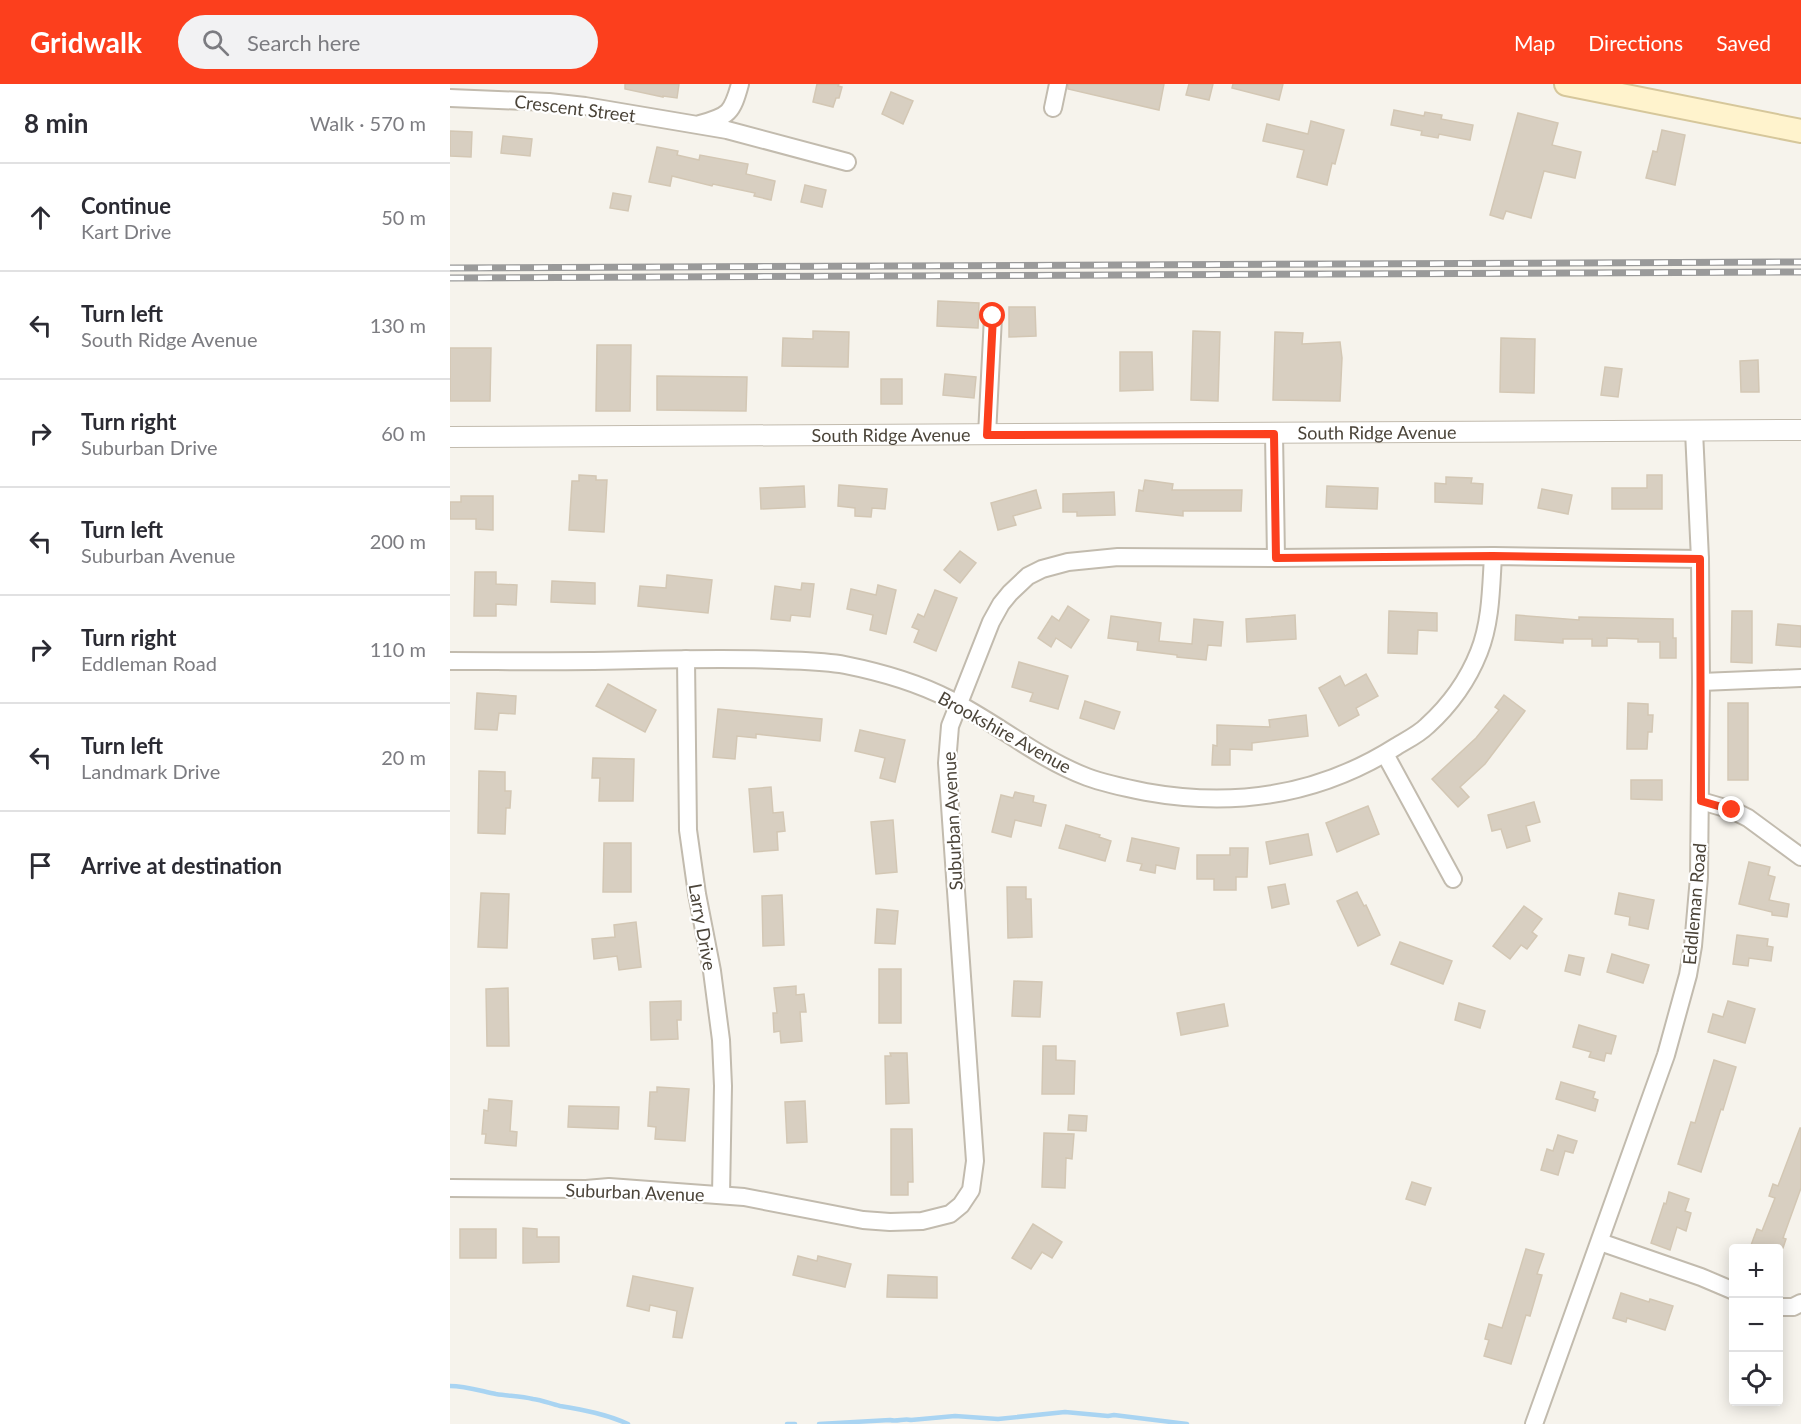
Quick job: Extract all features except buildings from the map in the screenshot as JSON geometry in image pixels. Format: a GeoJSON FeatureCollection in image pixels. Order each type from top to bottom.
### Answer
{"type":"FeatureCollection","features":[{"type":"Feature","properties":{"kind":"main road"},"geometry":{"type":"LineString","coordinates":[[1566,84],[1801,131]]}},
{"type":"Feature","properties":{"kind":"street"},"geometry":{"type":"LineString","coordinates":[[698,125],[721,118],[729,111],[740,84]]}},
{"type":"Feature","properties":{"kind":"street"},"geometry":{"type":"LineString","coordinates":[[1053,108],[1058,84]]}},
{"type":"Feature","properties":{"kind":"street","name":"Crescent Street"},"geometry":{"type":"LineString","coordinates":[[450,98],[549,102],[698,125],[727,130],[847,162]]}},
{"type":"Feature","properties":{"kind":"street"},"geometry":{"type":"LineString","coordinates":[[987,435],[993,316]]}},
{"type":"Feature","properties":{"kind":"street","name":"South Ridge Avenue"},"geometry":{"type":"LineString","coordinates":[[450,437],[1801,430]]}},
{"type":"Feature","properties":{"kind":"street","name":"Eddleman Road"},"geometry":{"type":"LineString","coordinates":[[1534,1424],[1666,1055],[1688,975],[1693,946],[1699,877],[1701,801],[1700,559],[1694,431]]}},
{"type":"Feature","properties":{"kind":"street"},"geometry":{"type":"LineString","coordinates":[[1274,434],[1276,558]]}},
{"type":"Feature","properties":{"kind":"street","name":"Suburban Avenue"},"geometry":{"type":"LineString","coordinates":[[450,1188],[586,1189],[609,1187],[721,1195],[744,1197],[863,1220],[890,1222],[922,1221],[950,1214],[961,1205],[971,1190],[975,1161],[946,763],[950,726],[991,622],[1001,604],[1028,576],[1042,569],[1068,562],[1118,557],[1493,556],[1700,559]]}},
{"type":"Feature","properties":{"kind":"street","name":"Brookshire Avenue"},"geometry":{"type":"LineString","coordinates":[[450,661],[590,662],[731,658],[845,665],[908,682],[948,698],[1048,759],[1087,777],[1124,788],[1173,797],[1219,800],[1282,793],[1328,781],[1385,754],[1425,728],[1452,700],[1479,652],[1485,634],[1491,595],[1493,556]]}},
{"type":"Feature","properties":{"kind":"street","name":"Larry Drive"},"geometry":{"type":"LineString","coordinates":[[686,659],[688,830],[697,894],[712,970],[720,1040],[723,1086],[721,1195]]}},
{"type":"Feature","properties":{"kind":"street"},"geometry":{"type":"LineString","coordinates":[[1701,682],[1801,678]]}},
{"type":"Feature","properties":{"kind":"street"},"geometry":{"type":"LineString","coordinates":[[1385,754],[1453,879]]}},
{"type":"Feature","properties":{"kind":"street"},"geometry":{"type":"LineString","coordinates":[[1701,801],[1732,810],[1748,818],[1801,857]]}},
{"type":"Feature","properties":{"kind":"street"},"geometry":{"type":"LineString","coordinates":[[1600,1242],[1729,1289]]}},
{"type":"Feature","properties":{"kind":"street"},"geometry":{"type":"LineString","coordinates":[[1783,1307],[1793,1307],[1801,1303]]}},
{"type":"Feature","properties":{"kind":"waterway"},"geometry":{"type":"LineString","coordinates":[[450,1386],[524,1397],[603,1415],[628,1424]]}},
{"type":"Feature","properties":{"kind":"waterway"},"geometry":{"type":"LineString","coordinates":[[819,1424],[955,1416],[998,1419],[1065,1412],[1114,1415],[1187,1424]]}},
{"type":"Feature","properties":{"kind":"waterway"},"geometry":{"type":"LineString","coordinates":[[787,1424],[795,1424]]}},
{"type":"Feature","properties":{"kind":"railway"},"geometry":{"type":"LineString","coordinates":[[450,268],[1801,262]]}},
{"type":"Feature","properties":{"kind":"railway"},"geometry":{"type":"LineString","coordinates":[[450,278],[1801,272]]}},
{"type":"Feature","properties":{"kind":"route"},"geometry":{"type":"LineString","coordinates":[[993,316],[987,435],[1274,434],[1276,558],[1493,556],[1700,559],[1701,801],[1732,810]]}}]}
